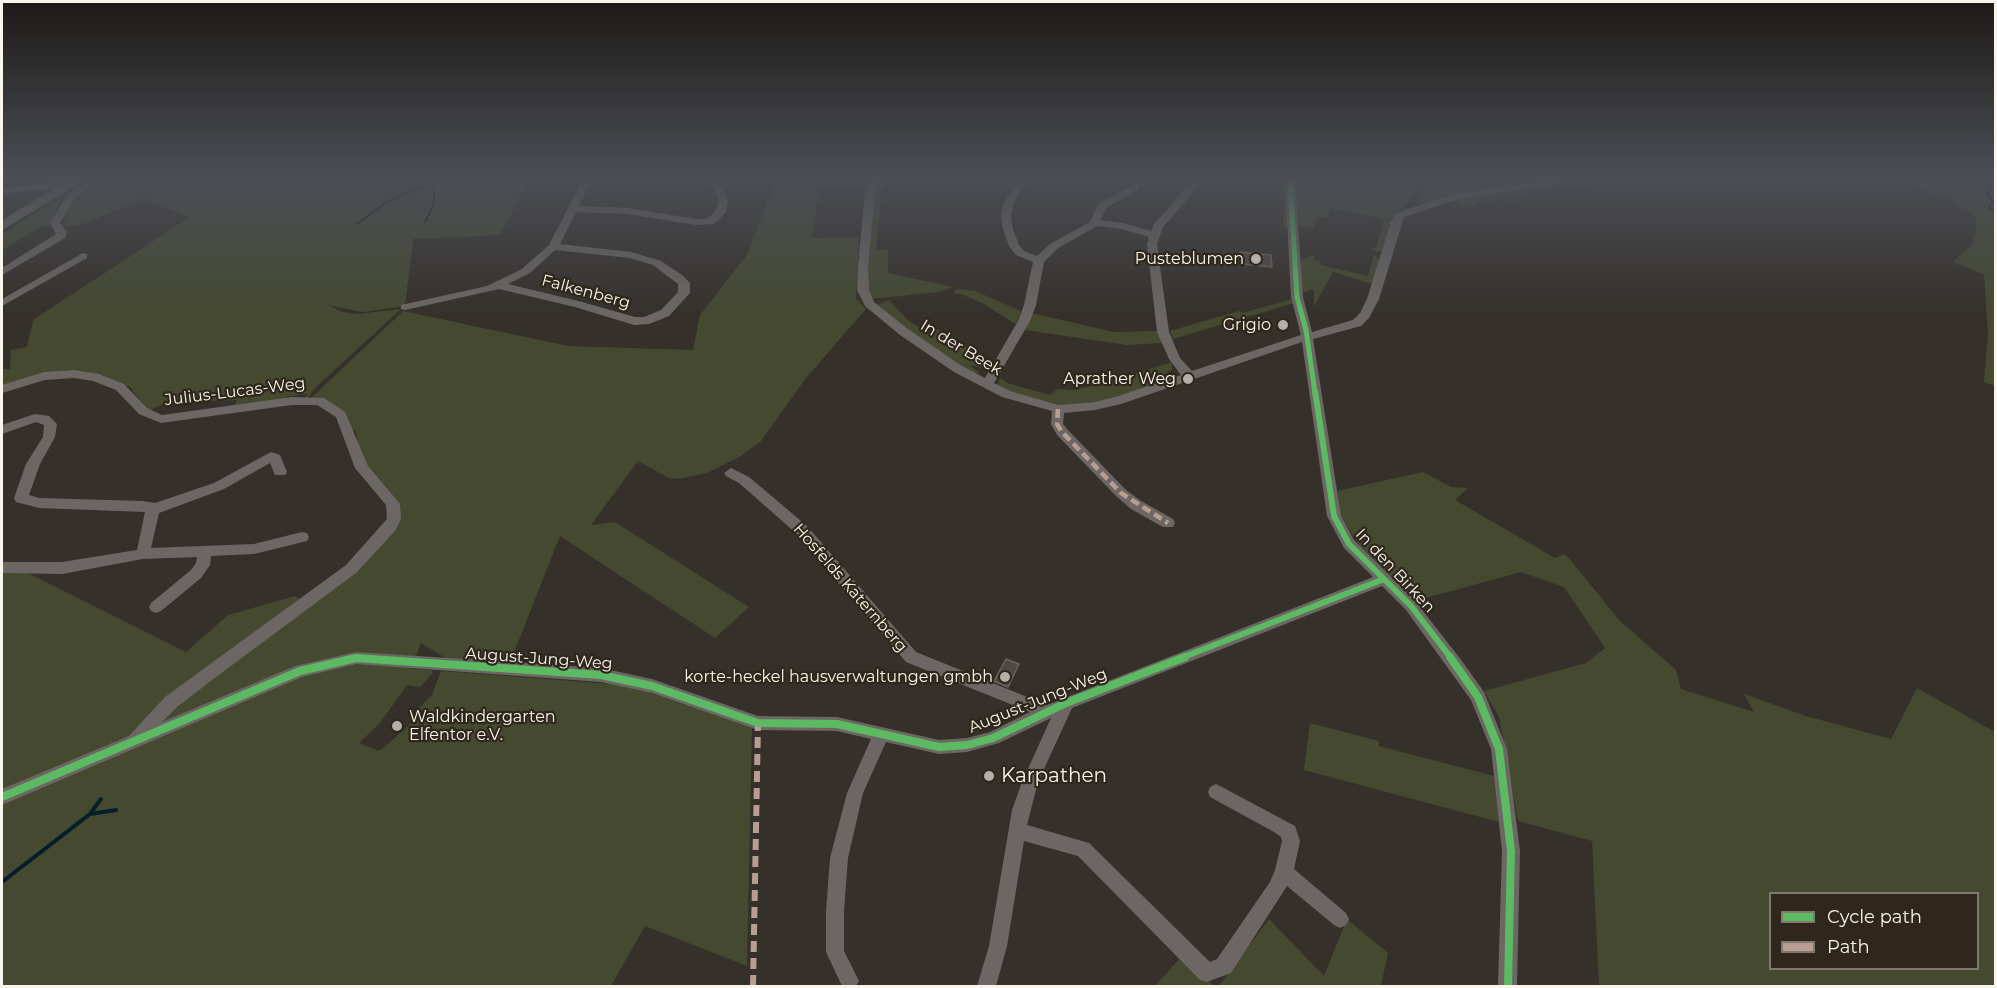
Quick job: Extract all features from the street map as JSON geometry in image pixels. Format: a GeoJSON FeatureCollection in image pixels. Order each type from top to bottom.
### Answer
{"type":"FeatureCollection","features":[{"type":"Feature","properties":{"kind":"street"},"geometry":{"type":"LineString","coordinates":[[2,272],[60,236],[62,232],[57,225]]}},
{"type":"Feature","properties":{"kind":"street","name":"Falkenberg"},"geometry":{"type":"LineString","coordinates":[[405,307],[500,286],[526,271],[553,247],[564,225]]}},
{"type":"Feature","properties":{"kind":"street","name":"In der Beek"},"geometry":{"type":"LineString","coordinates":[[866,225],[862,279],[865,298],[875,311],[935,355],[987,384],[1027,401],[1058,409],[1095,406],[1305,337]]}},
{"type":"Feature","properties":{"kind":"street"},"geometry":{"type":"LineString","coordinates":[[1007,225],[1014,246],[1020,253],[1039,261]]}},
{"type":"Feature","properties":{"kind":"street"},"geometry":{"type":"LineString","coordinates":[[987,384],[1024,321],[1039,261],[1062,239],[1091,225]]}},
{"type":"Feature","properties":{"kind":"street"},"geometry":{"type":"LineString","coordinates":[[1115,225],[1153,235]]}},
{"type":"Feature","properties":{"kind":"street"},"geometry":{"type":"LineString","coordinates":[[1159,225],[1153,235],[1163,332],[1175,359],[1190,376]]}},
{"type":"Feature","properties":{"kind":"street","name":"In den Birken"},"geometry":{"type":"LineString","coordinates":[[1292,225],[1294,272],[1306,330],[1305,337],[1334,516],[1349,543],[1411,606],[1457,666],[1478,697],[1499,749],[1510,851],[1508,987]]}},
{"type":"Feature","properties":{"kind":"street"},"geometry":{"type":"LineString","coordinates":[[1305,337],[1351,326],[1362,320],[1373,299],[1395,225]]}},
{"type":"Feature","properties":{"kind":"street","name":"Falkenberg"},"geometry":{"type":"LineString","coordinates":[[500,286],[578,304],[634,321],[645,321],[665,313],[684,293],[684,284],[678,277],[657,263],[631,255],[553,247]]}},
{"type":"Feature","properties":{"kind":"street"},"geometry":{"type":"LineString","coordinates":[[2,303],[83,256]]}},
{"type":"Feature","properties":{"kind":"street","name":"Julius-Lucas-Weg"},"geometry":{"type":"LineString","coordinates":[[2,389],[44,376],[74,374],[95,376],[120,387],[143,411],[160,419],[292,401],[317,400],[341,415],[362,468],[393,504],[394,519],[390,527],[351,569],[188,689],[132,743]]}},
{"type":"Feature","properties":{"kind":"street"},"geometry":{"type":"LineString","coordinates":[[1058,409],[1057,424],[1062,432],[1136,506],[1168,523]]}},
{"type":"Feature","properties":{"kind":"street"},"geometry":{"type":"LineString","coordinates":[[2,430],[35,418],[45,419],[51,424],[49,437],[21,492],[21,498],[28,502],[143,506],[151,510],[219,486],[271,457],[275,458],[280,472]]}},
{"type":"Feature","properties":{"kind":"street","name":"Hosfelds Katernberg"},"geometry":{"type":"LineString","coordinates":[[730,473],[744,480],[802,530],[911,657],[1047,712]]}},
{"type":"Feature","properties":{"kind":"street"},"geometry":{"type":"LineString","coordinates":[[143,554],[151,510]]}},
{"type":"Feature","properties":{"kind":"street"},"geometry":{"type":"LineString","coordinates":[[2,568],[63,568],[143,554],[254,549],[302,537]]}},
{"type":"Feature","properties":{"kind":"street"},"geometry":{"type":"LineString","coordinates":[[156,607],[196,574],[203,565],[205,551]]}},
{"type":"Feature","properties":{"kind":"street","name":"August-Jung-Weg"},"geometry":{"type":"LineString","coordinates":[[2,797],[300,671],[356,658],[601,675],[652,686],[758,723],[837,724],[939,747],[957,746],[993,738],[1066,703],[1384,579]]}},
{"type":"Feature","properties":{"kind":"street"},"geometry":{"type":"LineString","coordinates":[[986,987],[998,946],[1021,810],[1030,782],[1066,703]]}},
{"type":"Feature","properties":{"kind":"street"},"geometry":{"type":"LineString","coordinates":[[849,981],[836,952],[835,900],[839,858],[859,783],[882,733]]}},
{"type":"Feature","properties":{"kind":"street"},"geometry":{"type":"LineString","coordinates":[[1018,831],[1083,849],[1207,973],[1224,966],[1284,872],[1291,841],[1288,832],[1216,792]]}},
{"type":"Feature","properties":{"kind":"street"},"geometry":{"type":"LineString","coordinates":[[1284,872],[1341,919]]}},
{"type":"Feature","properties":{"kind":"green space"},"geometry":{"type":"Polygon","coordinates":[[[16,225],[44,225],[2,250],[2,234],[16,225]]]}},
{"type":"Feature","properties":{"kind":"green space"},"geometry":{"type":"Polygon","coordinates":[[[178,225],[505,225],[500,235],[413,239],[405,306],[362,312],[328,305],[342,312],[358,314],[401,309],[314,389],[308,398],[305,398],[307,394],[285,397],[281,402],[232,410],[237,400],[165,403],[148,411],[130,387],[101,375],[69,370],[39,375],[3,388],[2,369],[10,369],[11,350],[27,347],[33,320],[178,225]]]}},
{"type":"Feature","properties":{"kind":"green space"},"geometry":{"type":"Polygon","coordinates":[[[758,225],[814,225],[812,238],[859,237],[856,299],[866,309],[806,378],[761,441],[741,456],[707,473],[683,478],[671,479],[638,461],[591,525],[615,522],[749,607],[715,638],[560,536],[509,665],[452,662],[421,643],[411,669],[432,670],[433,673],[420,687],[407,685],[380,723],[359,743],[379,751],[403,731],[424,711],[418,709],[432,695],[441,671],[611,684],[645,691],[752,727],[747,966],[645,926],[611,986],[2,986],[2,571],[26,572],[186,652],[228,615],[295,596],[309,605],[378,547],[396,500],[373,476],[359,451],[356,430],[352,431],[349,424],[311,398],[403,311],[568,346],[693,350],[700,315],[747,255],[758,225]]]}},
{"type":"Feature","properties":{"kind":"green space"},"geometry":{"type":"Polygon","coordinates":[[[871,225],[878,225],[876,249],[888,250],[888,273],[953,287],[939,292],[871,299],[866,272],[871,225]]]}},
{"type":"Feature","properties":{"kind":"green space"},"geometry":{"type":"Polygon","coordinates":[[[1382,225],[1390,225],[1383,250],[1377,252],[1370,247],[1376,248],[1382,225]]]}},
{"type":"Feature","properties":{"kind":"green space"},"geometry":{"type":"Polygon","coordinates":[[[1976,225],[1995,225],[1995,386],[1984,382],[1988,334],[1984,274],[1953,262],[1971,246],[1976,225]]]}},
{"type":"Feature","properties":{"kind":"green space"},"geometry":{"type":"Polygon","coordinates":[[[1315,255],[1313,260],[1319,261],[1321,265],[1368,276],[1374,255],[1380,260],[1373,284],[1333,272],[1314,306],[1314,290],[1310,289],[1306,293],[1302,290],[1300,260],[1315,255]]]}},
{"type":"Feature","properties":{"kind":"green space"},"geometry":{"type":"Polygon","coordinates":[[[958,289],[975,291],[1021,311],[1016,324],[982,303],[962,294],[955,294],[954,291],[958,289]]]}},
{"type":"Feature","properties":{"kind":"green space"},"geometry":{"type":"Polygon","coordinates":[[[1293,299],[1294,303],[1173,339],[1170,331],[1239,311],[1242,313],[1293,299]]]}},
{"type":"Feature","properties":{"kind":"green space"},"geometry":{"type":"Polygon","coordinates":[[[889,300],[909,321],[929,333],[937,329],[993,363],[983,368],[969,365],[980,373],[976,374],[944,357],[877,305],[889,300]]]}},
{"type":"Feature","properties":{"kind":"green space"},"geometry":{"type":"Polygon","coordinates":[[[1032,313],[1113,332],[1159,331],[1162,343],[1127,345],[1025,330],[1032,313]]]}},
{"type":"Feature","properties":{"kind":"green space"},"geometry":{"type":"Polygon","coordinates":[[[1172,362],[1172,369],[1165,374],[1167,380],[1100,402],[1057,405],[1028,399],[997,386],[1000,378],[1010,384],[1050,395],[1057,389],[1073,390],[1105,383],[1172,362]]]}},
{"type":"Feature","properties":{"kind":"green space"},"geometry":{"type":"Polygon","coordinates":[[[1423,472],[1451,487],[1468,488],[1455,500],[1555,558],[1564,554],[1569,558],[1619,620],[1676,670],[1681,689],[1754,712],[1744,694],[1806,716],[1891,739],[1917,688],[1995,732],[1995,986],[1599,986],[1592,841],[1518,821],[1499,717],[1484,691],[1586,663],[1605,648],[1564,587],[1521,572],[1415,601],[1359,545],[1340,515],[1337,491],[1423,472]]]}},
{"type":"Feature","properties":{"kind":"green space"},"geometry":{"type":"Polygon","coordinates":[[[1310,723],[1379,741],[1379,746],[1494,776],[1499,822],[1304,770],[1310,723]]]}},
{"type":"Feature","properties":{"kind":"green space"},"geometry":{"type":"Polygon","coordinates":[[[1269,919],[1324,976],[1347,919],[1388,953],[1381,986],[1219,986],[1269,919]]]}},
{"type":"Feature","properties":{"kind":"green space"},"geometry":{"type":"Polygon","coordinates":[[[1183,955],[1214,986],[1155,986],[1183,955]]]}},
{"type":"Feature","properties":{"kind":"building","name":"Pusteblumen"},"geometry":{"type":"Polygon","coordinates":[[[1240,252],[1271,255],[1272,267],[1241,264],[1240,252]]]}},
{"type":"Feature","properties":{"kind":"building","name":"korte-heckel hausverwaltungen gmbh"},"geometry":{"type":"Polygon","coordinates":[[[1006,659],[1019,664],[1008,687],[994,681],[1006,659]]]}},
{"type":"Feature","properties":{"kind":"waterway"},"geometry":{"type":"LineString","coordinates":[[90,814],[101,799]]}},
{"type":"Feature","properties":{"kind":"waterway"},"geometry":{"type":"LineString","coordinates":[[90,814],[116,810]]}},
{"type":"Feature","properties":{"kind":"waterway"},"geometry":{"type":"LineString","coordinates":[[2,882],[90,814]]}},
{"type":"Feature","properties":{"kind":"marked path"},"geometry":{"type":"LineString","coordinates":[[1058,409],[1057,424],[1062,432],[1121,493],[1136,505],[1168,523]]}},
{"type":"Feature","properties":{"kind":"marked path"},"geometry":{"type":"LineString","coordinates":[[753,986],[758,723]]}},
{"type":"Feature","properties":{"kind":"cycle path"},"geometry":{"type":"LineString","coordinates":[[1293,225],[1297,297],[1306,330],[1334,516],[1349,544],[1411,606],[1457,666],[1478,697],[1499,749],[1511,851],[1508,986]]}},
{"type":"Feature","properties":{"kind":"cycle path"},"geometry":{"type":"LineString","coordinates":[[2,797],[300,671],[356,658],[601,675],[652,686],[758,723],[837,724],[939,747],[967,745],[993,738],[1066,703],[1384,579]]}},
{"type":"Feature","properties":{"kind":"place","name":"Pusteblumen"},"geometry":{"type":"Point","coordinates":[1256,259]}},
{"type":"Feature","properties":{"kind":"place","name":"Grigio"},"geometry":{"type":"Point","coordinates":[1283,325]}},
{"type":"Feature","properties":{"kind":"place","name":"Aprather Weg"},"geometry":{"type":"Point","coordinates":[1188,379]}},
{"type":"Feature","properties":{"kind":"place","name":"korte-heckel hausverwaltungen gmbh"},"geometry":{"type":"Point","coordinates":[1005,677]}},
{"type":"Feature","properties":{"kind":"place","name":"Waldkindergarten Elfentor e.V."},"geometry":{"type":"Point","coordinates":[397,726]}},
{"type":"Feature","properties":{"kind":"place","name":"Karpathen"},"geometry":{"type":"Point","coordinates":[989,776]}}]}
